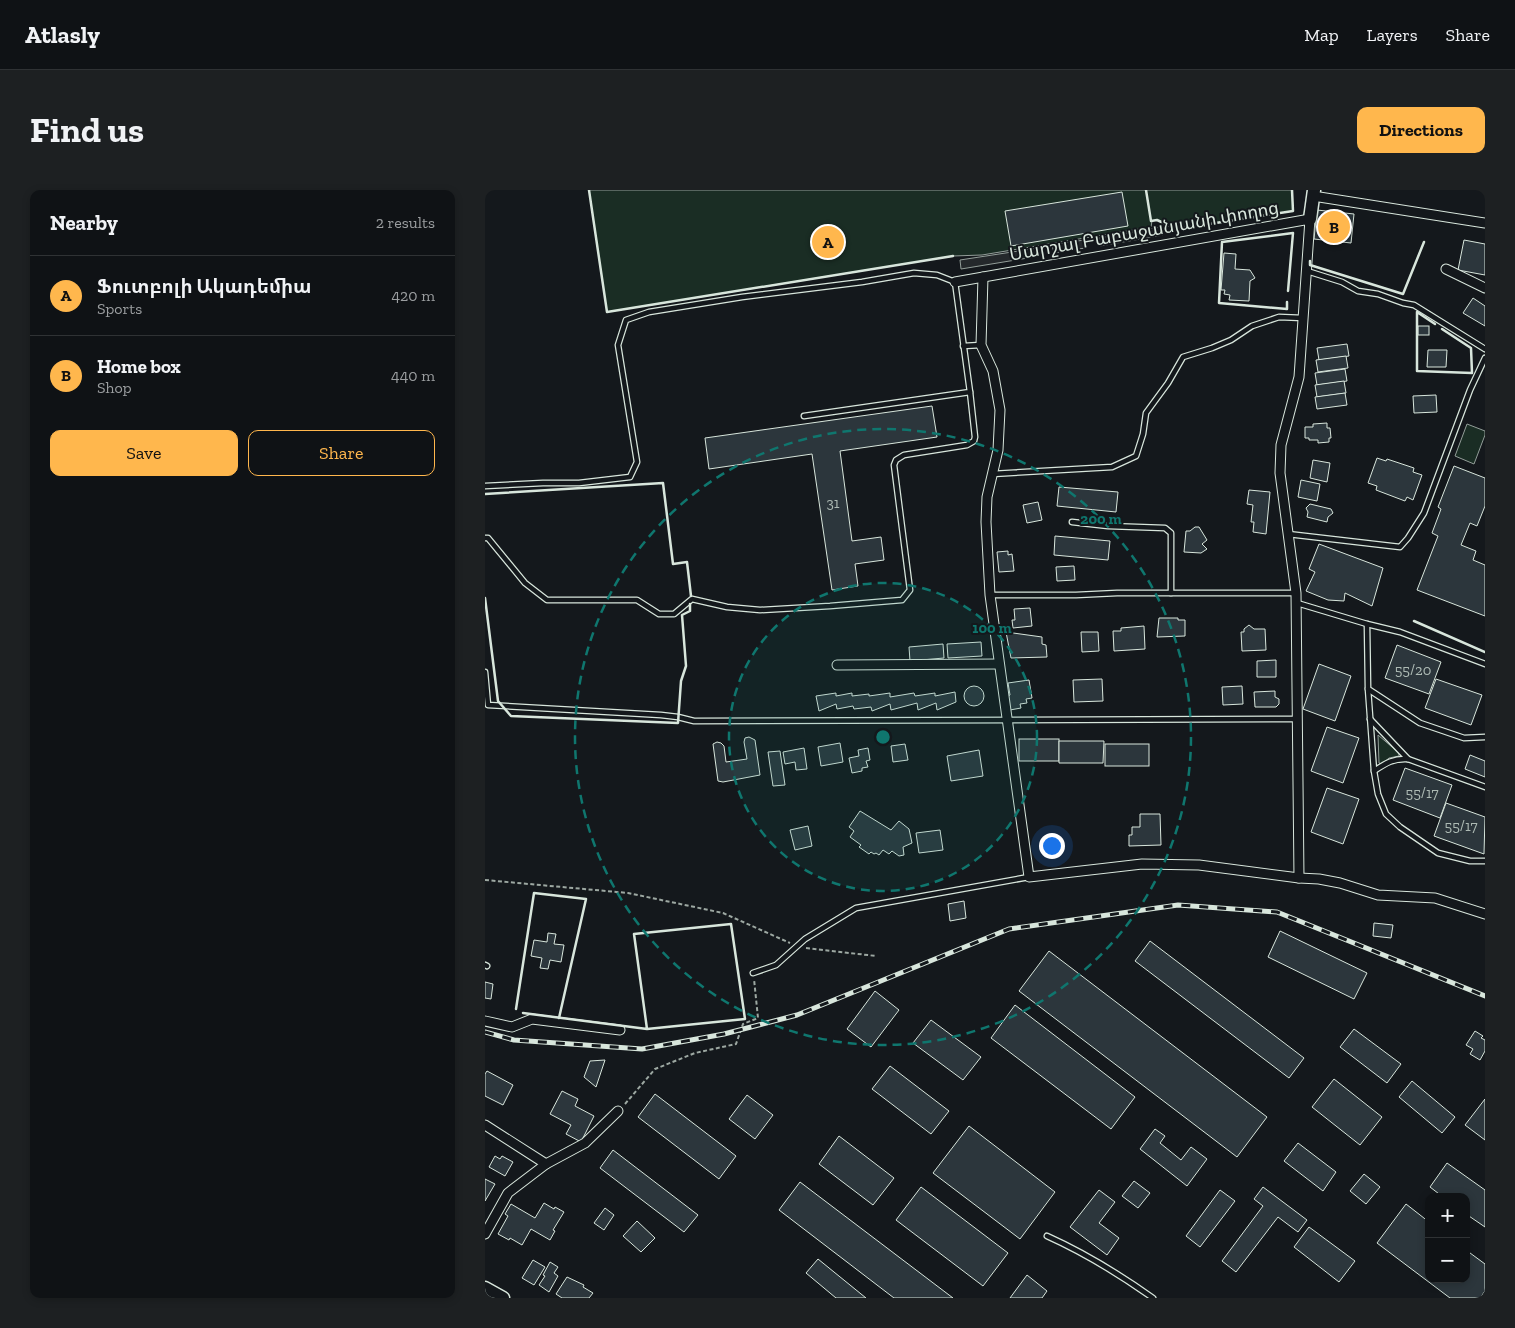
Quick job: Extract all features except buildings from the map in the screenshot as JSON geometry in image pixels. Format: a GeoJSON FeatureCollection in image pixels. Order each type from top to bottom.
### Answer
{"type":"FeatureCollection","features":[{"type":"Feature","properties":{"kind":"street"},"geometry":{"type":"LineString","coordinates":[[1299,878],[1297,603],[1280,473],[1281,445],[1299,377],[1310,219],[1314,193],[1485,223]]}},
{"type":"Feature","properties":{"kind":"street","name":"Մարշալ Բաբաջանյանի փողոց"},"geometry":{"type":"LineString","coordinates":[[955,282],[1310,219]]}},
{"type":"Feature","properties":{"kind":"street"},"geometry":{"type":"LineString","coordinates":[[1446,269],[1485,288]]}},
{"type":"Feature","properties":{"kind":"street"},"geometry":{"type":"LineString","coordinates":[[983,277],[981,345],[993,371],[1000,410],[998,450],[987,497],[986,522],[990,595],[1029,877],[1142,864],[1199,864],[1319,879],[1340,883],[1377,895],[1435,898],[1485,914]]}},
{"type":"Feature","properties":{"kind":"street"},"geometry":{"type":"LineString","coordinates":[[837,666],[999,664]]}},
{"type":"Feature","properties":{"kind":"street"},"geometry":{"type":"LineString","coordinates":[[485,1021],[513,1027],[531,1019],[620,1030]]}},
{"type":"Feature","properties":{"kind":"street"},"geometry":{"type":"LineString","coordinates":[[485,1234],[508,1193],[546,1164],[585,1142],[618,1111]]}},
{"type":"Feature","properties":{"kind":"street"},"geometry":{"type":"LineString","coordinates":[[485,1125],[546,1164]]}},
{"type":"Feature","properties":{"kind":"street"},"geometry":{"type":"LineString","coordinates":[[485,1288],[503,1298]]}},
{"type":"Feature","properties":{"kind":"lane"},"geometry":{"type":"LineString","coordinates":[[1307,271],[1342,282],[1358,291],[1377,294],[1414,305],[1485,349]]}},
{"type":"Feature","properties":{"kind":"lane"},"geometry":{"type":"LineString","coordinates":[[485,486],[579,482],[630,477],[637,462],[618,345],[626,320],[649,312],[914,273],[937,276],[955,282],[975,437],[974,441],[967,446],[903,456],[896,460],[894,465],[910,590],[902,600],[761,610],[727,607],[691,599],[674,614],[659,614],[637,600],[547,600],[525,583],[488,538],[485,538]]}},
{"type":"Feature","properties":{"kind":"lane"},"geometry":{"type":"LineString","coordinates":[[992,474],[1112,467],[1136,456],[1143,434],[1146,413],[1183,356],[1225,343],[1252,326],[1279,318],[1303,318]]}},
{"type":"Feature","properties":{"kind":"lane"},"geometry":{"type":"LineString","coordinates":[[963,346],[981,345]]}},
{"type":"Feature","properties":{"kind":"lane"},"geometry":{"type":"LineString","coordinates":[[1288,534],[1400,547],[1424,513],[1470,390],[1485,358]]}},
{"type":"Feature","properties":{"kind":"lane"},"geometry":{"type":"LineString","coordinates":[[803,416],[970,392]]}},
{"type":"Feature","properties":{"kind":"lane"},"geometry":{"type":"LineString","coordinates":[[1072,522],[1108,526],[1165,528],[1171,533],[1171,593]]}},
{"type":"Feature","properties":{"kind":"lane"},"geometry":{"type":"LineString","coordinates":[[990,595],[1296,593]]}},
{"type":"Feature","properties":{"kind":"lane"},"geometry":{"type":"LineString","coordinates":[[1297,603],[1400,632],[1485,664]]}},
{"type":"Feature","properties":{"kind":"lane"},"geometry":{"type":"LineString","coordinates":[[1367,624],[1368,689],[1374,770],[1377,794],[1386,814],[1438,853],[1471,861],[1485,861]]}},
{"type":"Feature","properties":{"kind":"lane"},"geometry":{"type":"LineString","coordinates":[[485,672],[488,705],[661,715],[694,721],[1297,719]]}},
{"type":"Feature","properties":{"kind":"lane"},"geometry":{"type":"LineString","coordinates":[[1368,689],[1420,722],[1464,738],[1485,737]]}},
{"type":"Feature","properties":{"kind":"lane"},"geometry":{"type":"LineString","coordinates":[[1370,719],[1408,759]]}},
{"type":"Feature","properties":{"kind":"lane"},"geometry":{"type":"LineString","coordinates":[[1374,770],[1389,762],[1408,759],[1485,787]]}},
{"type":"Feature","properties":{"kind":"lane"},"geometry":{"type":"LineString","coordinates":[[753,973],[777,966],[805,939],[856,908],[1029,877]]}},
{"type":"Feature","properties":{"kind":"lane"},"geometry":{"type":"LineString","coordinates":[[1047,1236],[1075,1248],[1122,1276],[1153,1298]]}},
{"type":"Feature","properties":{"kind":"path"},"geometry":{"type":"LineString","coordinates":[[485,880],[628,894],[723,913],[797,947],[876,956]]}},
{"type":"Feature","properties":{"kind":"path"},"geometry":{"type":"LineString","coordinates":[[618,1111],[655,1069],[695,1053],[736,1044],[743,1024],[758,1018],[753,973]]}},
{"type":"Feature","properties":{"kind":"green space"},"geometry":{"type":"Polygon","coordinates":[[[589,190],[1292,190],[1293,211],[1177,229],[1157,220],[1152,221],[1151,227],[982,255],[953,256],[607,312],[589,190]]]}},
{"type":"Feature","properties":{"kind":"green space"},"geometry":{"type":"Polygon","coordinates":[[[1467,424],[1485,431],[1474,464],[1455,456],[1467,424]]]}},
{"type":"Feature","properties":{"kind":"green space"},"geometry":{"type":"Polygon","coordinates":[[[1378,735],[1399,753],[1399,756],[1389,758],[1382,764],[1379,763],[1378,735]]]}},
{"type":"Feature","properties":{"kind":"shaded area"},"geometry":{"type":"Polygon","coordinates":[[[1161,227],[1163,235],[1100,246],[1099,238],[1161,227]]]}},
{"type":"Feature","properties":{"kind":"shaded area"},"geometry":{"type":"Polygon","coordinates":[[[1084,240],[1085,248],[1054,253],[1052,245],[1084,240]]]}},
{"type":"Feature","properties":{"kind":"shaded area"},"geometry":{"type":"Polygon","coordinates":[[[1038,248],[1040,256],[961,269],[960,260],[1038,248]]]}},
{"type":"Feature","properties":{"kind":"railway"},"geometry":{"type":"LineString","coordinates":[[485,1032],[514,1040],[642,1049],[724,1034],[797,1015],[1009,929],[1178,905],[1277,912],[1485,996]]}},
{"type":"Feature","properties":{"kind":"wall"},"geometry":{"type":"LineString","coordinates":[[589,190],[607,312],[953,256]]}},
{"type":"Feature","properties":{"kind":"wall"},"geometry":{"type":"LineString","coordinates":[[1146,190],[1151,221],[1157,220],[1177,229],[1293,211],[1292,190]]}},
{"type":"Feature","properties":{"kind":"wall"},"geometry":{"type":"LineString","coordinates":[[1287,302],[1287,309],[1219,303],[1222,242],[1293,233],[1288,291]]}},
{"type":"Feature","properties":{"kind":"wall"},"geometry":{"type":"LineString","coordinates":[[1310,261],[1310,265],[1403,294],[1424,242]]}},
{"type":"Feature","properties":{"kind":"wall"},"geometry":{"type":"LineString","coordinates":[[1435,324],[1417,312],[1417,371],[1472,373],[1471,348],[1442,329]]}},
{"type":"Feature","properties":{"kind":"wall"},"geometry":{"type":"LineString","coordinates":[[485,494],[663,483],[673,564],[687,562],[691,596]]}},
{"type":"Feature","properties":{"kind":"wall"},"geometry":{"type":"LineString","coordinates":[[485,598],[498,701],[511,716],[678,723],[681,681],[686,666],[682,615],[690,611],[690,604]]}},
{"type":"Feature","properties":{"kind":"wall"},"geometry":{"type":"LineString","coordinates":[[1414,621],[1485,652]]}},
{"type":"Feature","properties":{"kind":"wall"},"geometry":{"type":"LineString","coordinates":[[516,1009],[534,893],[586,899],[559,1018]]}},
{"type":"Feature","properties":{"kind":"wall"},"geometry":{"type":"LineString","coordinates":[[523,1013],[647,1029],[634,934],[731,924],[745,1019],[647,1029]]}},
{"type":"Feature","properties":{"kind":"place","name":"Home box"},"geometry":{"type":"Point","coordinates":[1334,227]}},
{"type":"Feature","properties":{"kind":"place","name":"Ֆուտբոլի Ակադեմիա"},"geometry":{"type":"Point","coordinates":[828,242]}}]}
